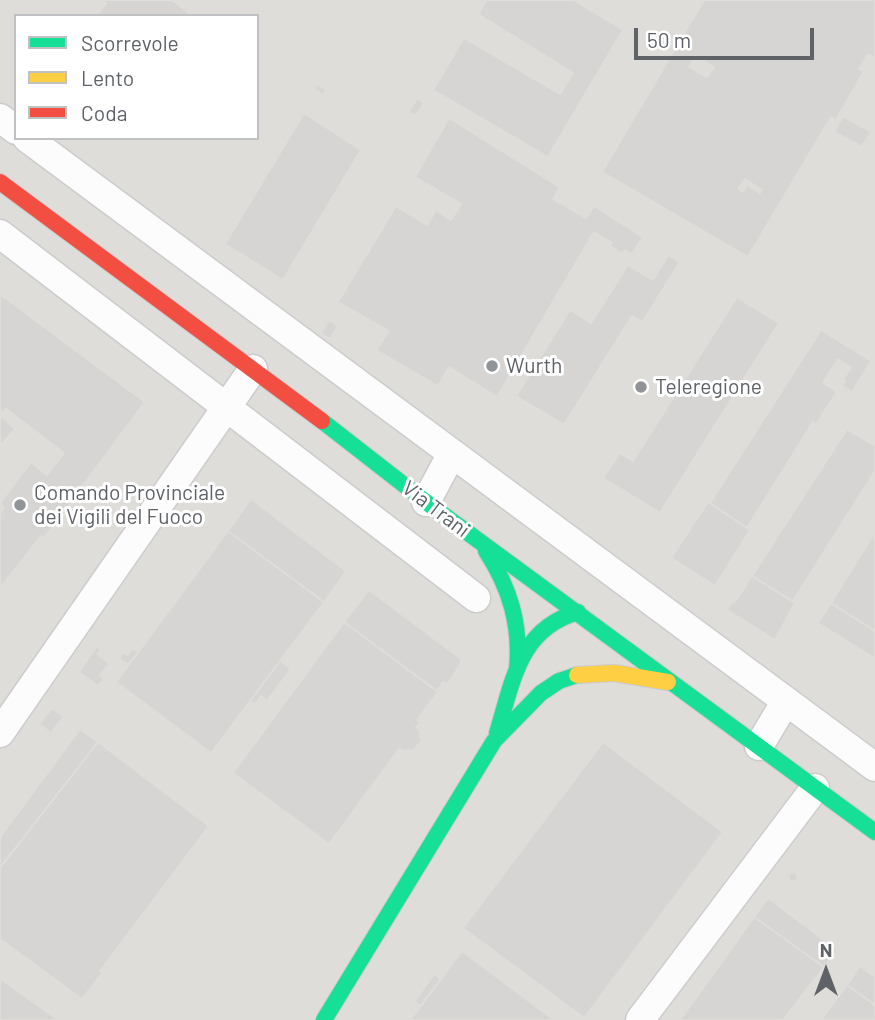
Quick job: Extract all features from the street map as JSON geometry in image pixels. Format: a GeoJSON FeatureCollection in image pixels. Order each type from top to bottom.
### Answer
{"type":"FeatureCollection","features":[{"type":"Feature","properties":{"kind":"main road","name":"Via Trani"},"geometry":{"type":"LineString","coordinates":[[0,182],[253,369],[426,502],[875,832]]}},
{"type":"Feature","properties":{"kind":"main road"},"geometry":{"type":"LineString","coordinates":[[479,540],[506,586],[516,616],[519,647],[516,676]]}},
{"type":"Feature","properties":{"kind":"main road"},"geometry":{"type":"LineString","coordinates":[[324,1020],[494,741],[527,647],[537,632],[557,618],[578,612],[579,636]]}},
{"type":"Feature","properties":{"kind":"main road"},"geometry":{"type":"LineString","coordinates":[[494,741],[559,681],[570,662]]}},
{"type":"Feature","properties":{"kind":"main road"},"geometry":{"type":"LineString","coordinates":[[559,681],[610,673],[649,677],[677,685]]}},
{"type":"Feature","properties":{"kind":"street"},"geometry":{"type":"LineString","coordinates":[[30,140],[875,767]]}},
{"type":"Feature","properties":{"kind":"street"},"geometry":{"type":"LineString","coordinates":[[0,234],[476,598]]}},
{"type":"Feature","properties":{"kind":"street"},"geometry":{"type":"LineString","coordinates":[[0,733],[253,369]]}},
{"type":"Feature","properties":{"kind":"street"},"geometry":{"type":"LineString","coordinates":[[426,502],[452,453]]}},
{"type":"Feature","properties":{"kind":"street"},"geometry":{"type":"LineString","coordinates":[[759,746],[786,701]]}},
{"type":"Feature","properties":{"kind":"street"},"geometry":{"type":"LineString","coordinates":[[640,1020],[815,788]]}},
{"type":"Feature","properties":{"kind":"shaded area"},"geometry":{"type":"Polygon","coordinates":[[[0,0],[875,0],[875,1020],[0,1020],[0,0]]]}},
{"type":"Feature","properties":{"kind":"building"},"geometry":{"type":"Polygon","coordinates":[[[101,0],[172,0],[190,14],[97,14],[106,3],[101,0]]]}},
{"type":"Feature","properties":{"kind":"building"},"geometry":{"type":"Polygon","coordinates":[[[487,0],[574,0],[623,30],[548,157],[433,90],[464,38],[560,94],[573,73],[478,14],[487,0]]]}},
{"type":"Feature","properties":{"kind":"building"},"geometry":{"type":"Polygon","coordinates":[[[704,0],[875,0],[874,58],[868,54],[859,69],[864,71],[836,120],[831,117],[748,257],[602,172],[704,0]],[[696,56],[689,67],[707,77],[714,67],[696,56]],[[745,179],[738,189],[743,192],[747,185],[760,193],[762,190],[745,179]]]}},
{"type":"Feature","properties":{"kind":"building"},"geometry":{"type":"Polygon","coordinates":[[[317,84],[326,89],[323,95],[314,89],[317,84]]]}},
{"type":"Feature","properties":{"kind":"building"},"geometry":{"type":"Polygon","coordinates":[[[417,98],[424,103],[415,116],[409,112],[417,98]]]}},
{"type":"Feature","properties":{"kind":"building"},"geometry":{"type":"Polygon","coordinates":[[[304,113],[361,150],[283,280],[225,244],[304,113]]]}},
{"type":"Feature","properties":{"kind":"building"},"geometry":{"type":"Polygon","coordinates":[[[843,116],[871,132],[862,147],[834,132],[843,116]]]}},
{"type":"Feature","properties":{"kind":"building"},"geometry":{"type":"Polygon","coordinates":[[[449,118],[560,187],[553,199],[586,218],[594,206],[643,237],[632,254],[624,250],[623,254],[610,246],[612,243],[594,232],[497,397],[449,367],[438,386],[376,350],[389,331],[338,302],[396,206],[427,225],[436,210],[451,220],[461,204],[415,177],[449,118]]]}},
{"type":"Feature","properties":{"kind":"building"},"geometry":{"type":"Polygon","coordinates":[[[668,255],[779,323],[660,513],[561,452],[642,322],[632,316],[564,425],[516,396],[570,310],[591,323],[628,265],[653,280],[668,255]]]}},
{"type":"Feature","properties":{"kind":"building","name":"Teleregione"},"geometry":{"type":"Polygon","coordinates":[[[680,262],[737,297],[633,461],[620,453],[603,478],[561,452],[680,262]]]}},
{"type":"Feature","properties":{"kind":"building"},"geometry":{"type":"Polygon","coordinates":[[[0,294],[145,402],[44,538],[41,536],[0,588],[0,514],[4,508],[0,503],[31,462],[47,475],[64,453],[6,409],[0,415],[0,294]]]}},
{"type":"Feature","properties":{"kind":"building"},"geometry":{"type":"Polygon","coordinates":[[[329,320],[338,326],[330,339],[321,333],[329,320]]]}},
{"type":"Feature","properties":{"kind":"building"},"geometry":{"type":"Polygon","coordinates":[[[821,330],[871,361],[852,392],[842,386],[851,367],[838,359],[823,383],[837,392],[816,424],[813,422],[747,528],[710,503],[821,330]]]}},
{"type":"Feature","properties":{"kind":"building"},"geometry":{"type":"Polygon","coordinates":[[[0,415],[15,429],[0,446],[0,415]]]}},
{"type":"Feature","properties":{"kind":"building"},"geometry":{"type":"Polygon","coordinates":[[[847,429],[875,446],[875,471],[793,601],[752,576],[847,429]]]}},
{"type":"Feature","properties":{"kind":"building"},"geometry":{"type":"Polygon","coordinates":[[[251,499],[346,571],[324,602],[228,531],[251,499]]]}},
{"type":"Feature","properties":{"kind":"building"},"geometry":{"type":"Polygon","coordinates":[[[708,502],[750,530],[715,586],[671,558],[708,502]]]}},
{"type":"Feature","properties":{"kind":"building"},"geometry":{"type":"Polygon","coordinates":[[[228,531],[324,602],[211,753],[116,682],[228,531]]]}},
{"type":"Feature","properties":{"kind":"building"},"geometry":{"type":"Polygon","coordinates":[[[875,532],[875,631],[831,603],[875,532]]]}},
{"type":"Feature","properties":{"kind":"building"},"geometry":{"type":"Polygon","coordinates":[[[752,576],[795,603],[775,640],[727,610],[752,576]]]}},
{"type":"Feature","properties":{"kind":"building"},"geometry":{"type":"Polygon","coordinates":[[[369,590],[460,658],[461,664],[447,684],[443,682],[437,691],[344,622],[369,590]]]}},
{"type":"Feature","properties":{"kind":"building"},"geometry":{"type":"Polygon","coordinates":[[[831,603],[875,631],[875,659],[818,623],[831,603]]]}},
{"type":"Feature","properties":{"kind":"building"},"geometry":{"type":"Polygon","coordinates":[[[344,622],[438,692],[417,720],[420,723],[416,727],[421,741],[414,750],[399,749],[329,844],[233,773],[344,622]]]}},
{"type":"Feature","properties":{"kind":"building"},"geometry":{"type":"Polygon","coordinates":[[[97,646],[101,649],[97,654],[110,664],[100,675],[104,679],[98,686],[79,672],[97,646]]]}},
{"type":"Feature","properties":{"kind":"building"},"geometry":{"type":"Polygon","coordinates":[[[133,648],[139,651],[128,665],[119,659],[123,652],[128,655],[133,648]]]}},
{"type":"Feature","properties":{"kind":"building"},"geometry":{"type":"Polygon","coordinates":[[[280,661],[291,669],[267,701],[261,696],[255,705],[250,701],[280,661]]]}},
{"type":"Feature","properties":{"kind":"building"},"geometry":{"type":"Polygon","coordinates":[[[52,708],[64,717],[51,733],[39,724],[52,708]]]}},
{"type":"Feature","properties":{"kind":"building"},"geometry":{"type":"Polygon","coordinates":[[[80,729],[98,742],[0,868],[0,837],[80,729]]]}},
{"type":"Feature","properties":{"kind":"building"},"geometry":{"type":"Polygon","coordinates":[[[98,742],[209,826],[82,999],[0,939],[0,868],[98,742]]]}},
{"type":"Feature","properties":{"kind":"building"},"geometry":{"type":"Polygon","coordinates":[[[603,742],[723,832],[584,1018],[463,928],[603,742]]]}},
{"type":"Feature","properties":{"kind":"building"},"geometry":{"type":"Polygon","coordinates":[[[793,873],[797,877],[793,881],[789,877],[793,873]]]}},
{"type":"Feature","properties":{"kind":"building"},"geometry":{"type":"Polygon","coordinates":[[[768,898],[837,950],[824,967],[754,917],[768,898]]]}},
{"type":"Feature","properties":{"kind":"building"},"geometry":{"type":"Polygon","coordinates":[[[754,917],[824,967],[783,1020],[680,1020],[754,917]]]}},
{"type":"Feature","properties":{"kind":"building"},"geometry":{"type":"Polygon","coordinates":[[[462,951],[554,1020],[410,1020],[462,951]]]}},
{"type":"Feature","properties":{"kind":"building"},"geometry":{"type":"Polygon","coordinates":[[[860,966],[875,977],[875,1005],[847,985],[860,966]]]}},
{"type":"Feature","properties":{"kind":"building"},"geometry":{"type":"Polygon","coordinates":[[[434,974],[441,979],[421,1006],[414,1002],[434,974]]]}},
{"type":"Feature","properties":{"kind":"building"},"geometry":{"type":"Polygon","coordinates":[[[0,978],[58,1020],[0,1020],[0,978]]]}},
{"type":"Feature","properties":{"kind":"building"},"geometry":{"type":"Polygon","coordinates":[[[847,985],[875,1005],[875,1020],[821,1020],[847,985]]]}},
{"type":"Feature","properties":{"kind":"traffic: fast"},"geometry":{"type":"LineString","coordinates":[[322,421],[426,502],[875,832]]}},
{"type":"Feature","properties":{"kind":"traffic: fast"},"geometry":{"type":"LineString","coordinates":[[486,551],[502,579],[512,607],[517,637],[517,669]]}},
{"type":"Feature","properties":{"kind":"traffic: fast"},"geometry":{"type":"LineString","coordinates":[[497,733],[514,676],[531,644],[558,620],[578,612]]}},
{"type":"Feature","properties":{"kind":"traffic: fast"},"geometry":{"type":"LineString","coordinates":[[324,1020],[494,741],[541,693],[559,681],[577,675]]}},
{"type":"Feature","properties":{"kind":"traffic: slow"},"geometry":{"type":"LineString","coordinates":[[577,675],[614,673],[668,682]]}},
{"type":"Feature","properties":{"kind":"traffic: jam"},"geometry":{"type":"LineString","coordinates":[[0,182],[322,421]]}},
{"type":"Feature","properties":{"kind":"place","name":"Wurth"},"geometry":{"type":"Point","coordinates":[492,366]}},
{"type":"Feature","properties":{"kind":"place","name":"Teleregione"},"geometry":{"type":"Point","coordinates":[641,387]}},
{"type":"Feature","properties":{"kind":"place","name":"Comando Provinciale dei Vigili del Fuoco"},"geometry":{"type":"Point","coordinates":[20,505]}}]}
